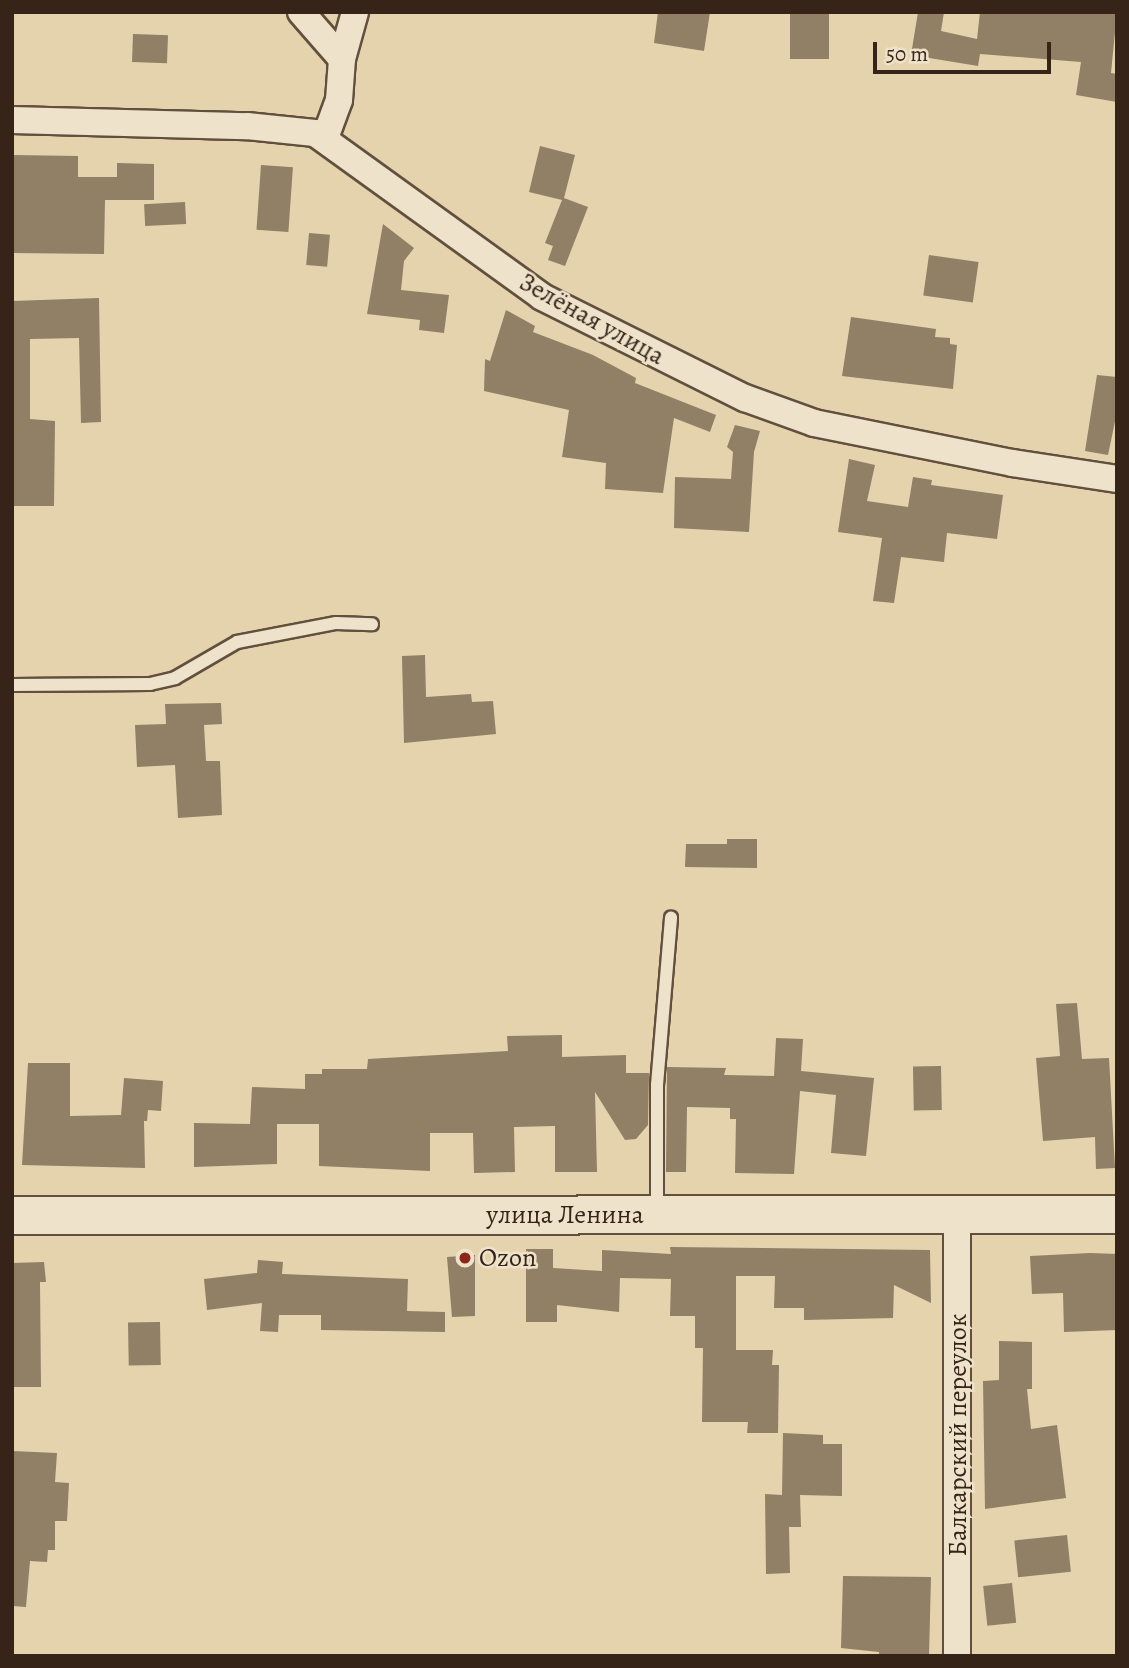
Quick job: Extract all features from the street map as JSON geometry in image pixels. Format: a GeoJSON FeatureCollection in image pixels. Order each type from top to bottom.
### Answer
{"type":"FeatureCollection","features":[{"type":"Feature","properties":{"kind":"street"},"geometry":{"type":"LineString","coordinates":[[301,12],[342,59]]}},
{"type":"Feature","properties":{"kind":"street"},"geometry":{"type":"LineString","coordinates":[[325,138],[339,100],[342,59],[355,12]]}},
{"type":"Feature","properties":{"kind":"street","name":"Зелёная улица"},"geometry":{"type":"LineString","coordinates":[[12,120],[304,130],[325,138],[533,291],[745,398],[814,423],[1013,463],[1117,479]]}},
{"type":"Feature","properties":{"kind":"street","name":"Балкарский переулок"},"geometry":{"type":"LineString","coordinates":[[957,1214],[957,1656]]}},
{"type":"Feature","properties":{"kind":"street","name":"улица Ленина"},"geometry":{"type":"LineString","coordinates":[[12,1215],[1117,1214]]}},
{"type":"Feature","properties":{"kind":"lane"},"geometry":{"type":"LineString","coordinates":[[12,685],[150,684],[175,678],[237,642],[336,623],[372,624]]}},
{"type":"Feature","properties":{"kind":"lane"},"geometry":{"type":"LineString","coordinates":[[657,1215],[657,1085],[671,918]]}},
{"type":"Feature","properties":{"kind":"building"},"geometry":{"type":"Polygon","coordinates":[[[658,12],[710,12],[704,51],[654,43],[658,12]]]}},
{"type":"Feature","properties":{"kind":"building"},"geometry":{"type":"Polygon","coordinates":[[[790,12],[829,12],[829,59],[790,59],[790,12]]]}},
{"type":"Feature","properties":{"kind":"building"},"geometry":{"type":"Polygon","coordinates":[[[918,12],[944,12],[941,31],[977,39],[980,12],[1117,12],[1111,73],[1117,74],[1117,102],[1076,95],[1081,62],[980,54],[978,66],[911,55],[918,12]]]}},
{"type":"Feature","properties":{"kind":"building"},"geometry":{"type":"Polygon","coordinates":[[[133,34],[168,35],[167,63],[132,62],[133,34]]]}},
{"type":"Feature","properties":{"kind":"building"},"geometry":{"type":"Polygon","coordinates":[[[540,146],[575,155],[564,198],[588,207],[565,266],[548,260],[553,246],[545,243],[562,200],[529,192],[540,146]]]}},
{"type":"Feature","properties":{"kind":"building"},"geometry":{"type":"Polygon","coordinates":[[[12,155],[78,156],[78,177],[117,177],[117,163],[154,164],[154,200],[105,200],[104,254],[12,253],[12,155]]]}},
{"type":"Feature","properties":{"kind":"building"},"geometry":{"type":"Polygon","coordinates":[[[261,165],[293,167],[288,232],[256,230],[261,165]]]}},
{"type":"Feature","properties":{"kind":"building"},"geometry":{"type":"Polygon","coordinates":[[[185,202],[186,224],[145,226],[144,204],[185,202]]]}},
{"type":"Feature","properties":{"kind":"building"},"geometry":{"type":"Polygon","coordinates":[[[383,224],[414,248],[404,261],[401,290],[449,295],[444,333],[419,330],[420,320],[367,314],[383,224]]]}},
{"type":"Feature","properties":{"kind":"building"},"geometry":{"type":"Polygon","coordinates":[[[309,233],[330,235],[327,267],[306,265],[309,233]]]}},
{"type":"Feature","properties":{"kind":"building"},"geometry":{"type":"Polygon","coordinates":[[[929,255],[979,262],[973,303],[923,296],[929,255]]]}},
{"type":"Feature","properties":{"kind":"building"},"geometry":{"type":"Polygon","coordinates":[[[99,298],[101,422],[81,423],[79,338],[30,339],[30,419],[55,421],[54,506],[12,506],[12,301],[99,298]]]}},
{"type":"Feature","properties":{"kind":"building"},"geometry":{"type":"Polygon","coordinates":[[[506,310],[535,326],[533,332],[593,355],[636,378],[635,383],[716,415],[710,432],[674,418],[663,493],[605,489],[606,463],[562,457],[569,410],[484,391],[485,359],[490,361],[506,310]]]}},
{"type":"Feature","properties":{"kind":"building"},"geometry":{"type":"Polygon","coordinates":[[[851,317],[936,329],[935,337],[950,338],[950,344],[957,345],[953,389],[842,376],[851,317]]]}},
{"type":"Feature","properties":{"kind":"building"},"geometry":{"type":"Polygon","coordinates":[[[1097,375],[1117,377],[1117,412],[1108,455],[1085,451],[1097,375]]]}},
{"type":"Feature","properties":{"kind":"building"},"geometry":{"type":"Polygon","coordinates":[[[735,425],[760,431],[754,452],[749,532],[674,528],[675,477],[731,479],[733,452],[727,447],[735,425]]]}},
{"type":"Feature","properties":{"kind":"building"},"geometry":{"type":"Polygon","coordinates":[[[849,459],[875,465],[867,501],[908,507],[913,477],[932,480],[931,485],[1003,495],[997,539],[947,533],[944,562],[901,557],[894,603],[873,601],[882,538],[838,532],[849,459]]]}},
{"type":"Feature","properties":{"kind":"building"},"geometry":{"type":"Polygon","coordinates":[[[425,655],[426,697],[471,694],[472,702],[493,701],[496,734],[404,743],[402,656],[425,655]]]}},
{"type":"Feature","properties":{"kind":"building"},"geometry":{"type":"Polygon","coordinates":[[[221,703],[222,724],[204,725],[206,761],[220,761],[222,815],[178,818],[175,765],[137,767],[135,725],[166,724],[165,704],[221,703]]]}},
{"type":"Feature","properties":{"kind":"building"},"geometry":{"type":"Polygon","coordinates":[[[727,839],[757,839],[757,868],[685,867],[686,844],[727,844],[727,839]]]}},
{"type":"Feature","properties":{"kind":"building"},"geometry":{"type":"Polygon","coordinates":[[[1077,1003],[1082,1059],[1109,1058],[1115,1168],[1096,1169],[1095,1137],[1043,1141],[1036,1058],[1060,1056],[1056,1004],[1077,1003]]]}},
{"type":"Feature","properties":{"kind":"building"},"geometry":{"type":"Polygon","coordinates":[[[562,1035],[562,1057],[626,1055],[626,1073],[649,1073],[648,1125],[636,1139],[625,1140],[595,1092],[597,1172],[555,1172],[555,1126],[514,1127],[515,1172],[474,1173],[473,1133],[430,1133],[430,1171],[319,1166],[319,1124],[277,1124],[277,1164],[194,1167],[194,1123],[250,1124],[252,1087],[305,1089],[305,1074],[322,1074],[322,1069],[367,1069],[368,1059],[508,1051],[507,1036],[562,1035]]]}},
{"type":"Feature","properties":{"kind":"building"},"geometry":{"type":"Polygon","coordinates":[[[776,1038],[803,1039],[801,1071],[874,1078],[866,1156],[831,1153],[836,1095],[800,1091],[794,1174],[735,1173],[736,1119],[730,1119],[730,1108],[687,1107],[686,1172],[666,1172],[667,1067],[726,1068],[724,1075],[774,1076],[776,1038]]]}},
{"type":"Feature","properties":{"kind":"building"},"geometry":{"type":"Polygon","coordinates":[[[28,1063],[70,1063],[70,1116],[121,1115],[124,1078],[163,1081],[161,1111],[148,1110],[147,1121],[144,1121],[145,1168],[22,1165],[28,1063]]]}},
{"type":"Feature","properties":{"kind":"building"},"geometry":{"type":"Polygon","coordinates":[[[913,1066],[941,1066],[942,1110],[914,1110],[913,1066]]]}},
{"type":"Feature","properties":{"kind":"building"},"geometry":{"type":"Polygon","coordinates":[[[670,1247],[930,1250],[931,1303],[894,1285],[893,1318],[804,1320],[804,1308],[774,1308],[775,1276],[736,1276],[736,1350],[773,1350],[772,1365],[779,1365],[778,1433],[747,1433],[748,1422],[702,1422],[703,1348],[695,1348],[695,1316],[670,1316],[671,1279],[620,1278],[619,1312],[557,1305],[557,1322],[526,1322],[526,1249],[553,1249],[553,1268],[602,1271],[602,1250],[671,1254],[670,1247]]]}},
{"type":"Feature","properties":{"kind":"building"},"geometry":{"type":"Polygon","coordinates":[[[1117,1254],[1117,1330],[1064,1332],[1063,1293],[1032,1294],[1030,1256],[1117,1254]]]}},
{"type":"Feature","properties":{"kind":"building"},"geometry":{"type":"Polygon","coordinates":[[[475,1255],[475,1316],[452,1317],[447,1257],[475,1255]]]}},
{"type":"Feature","properties":{"kind":"building"},"geometry":{"type":"Polygon","coordinates":[[[258,1260],[283,1262],[282,1274],[408,1279],[407,1311],[445,1312],[445,1332],[321,1330],[321,1315],[279,1315],[278,1332],[260,1331],[262,1303],[207,1310],[204,1279],[257,1273],[258,1260]]]}},
{"type":"Feature","properties":{"kind":"building"},"geometry":{"type":"Polygon","coordinates":[[[44,1262],[46,1282],[40,1282],[41,1387],[12,1387],[12,1263],[44,1262]]]}},
{"type":"Feature","properties":{"kind":"building"},"geometry":{"type":"Polygon","coordinates":[[[160,1322],[161,1365],[129,1366],[128,1323],[160,1322]]]}},
{"type":"Feature","properties":{"kind":"building"},"geometry":{"type":"Polygon","coordinates":[[[999,1341],[1032,1342],[1032,1389],[1027,1389],[1031,1429],[1057,1425],[1066,1498],[985,1509],[983,1381],[999,1380],[999,1341]]]}},
{"type":"Feature","properties":{"kind":"building"},"geometry":{"type":"Polygon","coordinates":[[[783,1433],[823,1435],[823,1444],[842,1444],[842,1496],[800,1495],[801,1527],[789,1527],[790,1573],[766,1574],[765,1494],[782,1495],[783,1433]]]}},
{"type":"Feature","properties":{"kind":"building"},"geometry":{"type":"Polygon","coordinates":[[[12,1451],[57,1453],[55,1482],[69,1483],[67,1521],[55,1521],[55,1550],[48,1550],[47,1562],[30,1561],[26,1607],[12,1606],[12,1451]]]}},
{"type":"Feature","properties":{"kind":"building"},"geometry":{"type":"Polygon","coordinates":[[[1067,1535],[1071,1572],[1018,1577],[1014,1541],[1067,1535]]]}},
{"type":"Feature","properties":{"kind":"building"},"geometry":{"type":"Polygon","coordinates":[[[843,1576],[931,1577],[929,1656],[879,1656],[879,1652],[841,1648],[843,1576]]]}},
{"type":"Feature","properties":{"kind":"building"},"geometry":{"type":"Polygon","coordinates":[[[1012,1583],[1016,1623],[987,1626],[983,1586],[1012,1583]]]}},
{"type":"Feature","properties":{"kind":"place","name":"Ozon"},"geometry":{"type":"Point","coordinates":[465,1258]}}]}
